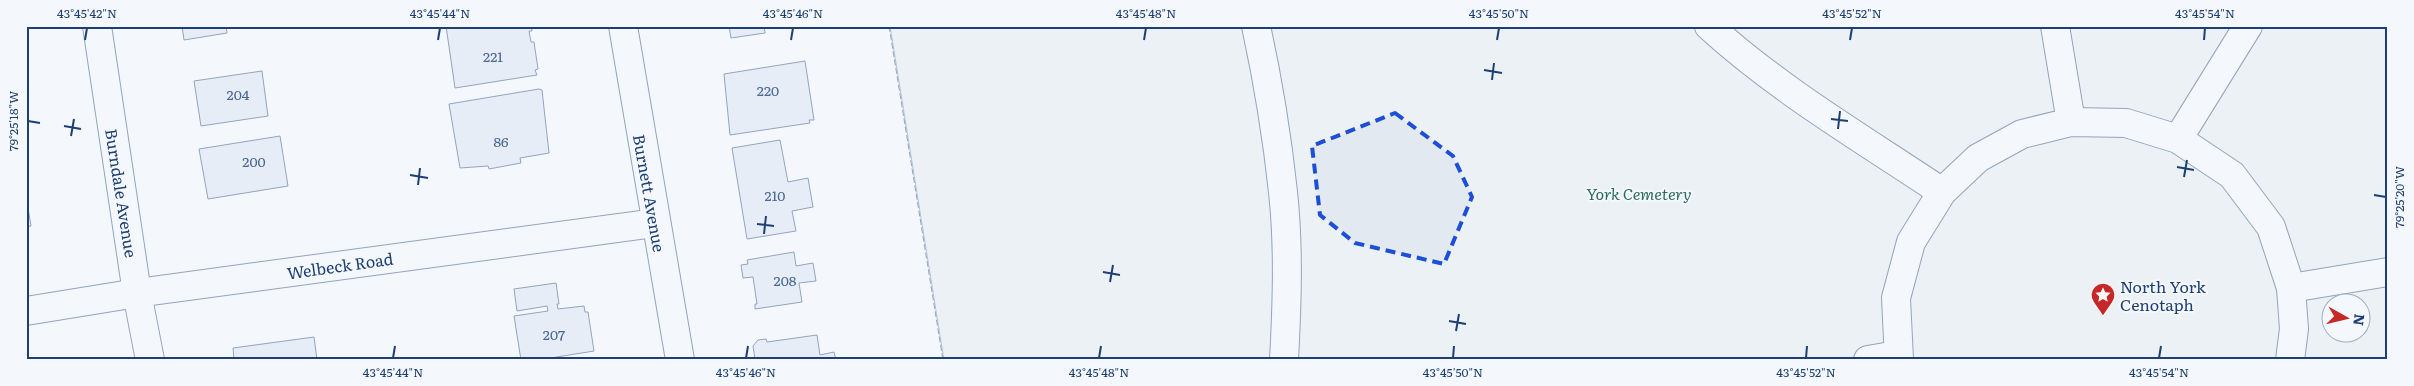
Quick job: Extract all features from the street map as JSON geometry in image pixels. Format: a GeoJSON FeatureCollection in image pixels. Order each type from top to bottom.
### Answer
{"type":"FeatureCollection","features":[{"type":"Feature","properties":{"kind":"street","name":"Burndale Avenue"},"geometry":{"type":"LineString","coordinates":[[97,26],[137,293],[150,360]]}},
{"type":"Feature","properties":{"kind":"street","name":"Burnett Avenue"},"geometry":{"type":"LineString","coordinates":[[623,26],[655,223],[680,360]]}},
{"type":"Feature","properties":{"kind":"street"},"geometry":{"type":"LineString","coordinates":[[1256,26],[1270,93],[1283,194],[1287,293],[1284,360]]}},
{"type":"Feature","properties":{"kind":"street"},"geometry":{"type":"LineString","coordinates":[[1709,26],[1727,43],[1794,93],[1942,192]]}},
{"type":"Feature","properties":{"kind":"street"},"geometry":{"type":"LineString","coordinates":[[2055,26],[2071,122]]}},
{"type":"Feature","properties":{"kind":"street"},"geometry":{"type":"LineString","coordinates":[[2178,139],[2248,26]]}},
{"type":"Feature","properties":{"kind":"street"},"geometry":{"type":"LineString","coordinates":[[1868,360],[1898,358],[1896,298],[1898,288],[1911,242],[1942,192],[1978,158],[2022,134],[2071,122],[2126,123],[2178,139],[2232,175],[2271,227],[2291,288],[2294,329],[2290,360]]}},
{"type":"Feature","properties":{"kind":"street","name":"Welbeck Road"},"geometry":{"type":"LineString","coordinates":[[26,311],[137,293],[655,223]]}},
{"type":"Feature","properties":{"kind":"street"},"geometry":{"type":"LineString","coordinates":[[2291,288],[2388,272]]}},
{"type":"Feature","properties":{"kind":"highlighted area"},"geometry":{"type":"Polygon","coordinates":[[[1395,113],[1453,156],[1472,197],[1444,264],[1355,243],[1320,215],[1312,146],[1395,113]]]}},
{"type":"Feature","properties":{"kind":"green space","name":"York Cemetery"},"geometry":{"type":"Polygon","coordinates":[[[890,26],[2388,26],[2388,360],[944,360],[890,26]]]}},
{"type":"Feature","properties":{"kind":"building"},"geometry":{"type":"Polygon","coordinates":[[[182,26],[226,26],[227,33],[184,40],[182,26]]]}},
{"type":"Feature","properties":{"kind":"building"},"geometry":{"type":"Polygon","coordinates":[[[446,26],[531,26],[532,31],[529,31],[531,42],[534,42],[538,69],[535,70],[537,75],[455,88],[446,26]]]}},
{"type":"Feature","properties":{"kind":"building"},"geometry":{"type":"Polygon","coordinates":[[[729,26],[764,26],[765,33],[731,38],[729,26]]]}},
{"type":"Feature","properties":{"kind":"building"},"geometry":{"type":"Polygon","coordinates":[[[805,61],[814,120],[809,120],[810,123],[730,135],[724,74],[805,61]]]}},
{"type":"Feature","properties":{"kind":"building"},"geometry":{"type":"Polygon","coordinates":[[[262,71],[268,116],[201,126],[194,81],[262,71]]]}},
{"type":"Feature","properties":{"kind":"building"},"geometry":{"type":"Polygon","coordinates":[[[542,90],[549,153],[520,158],[521,163],[489,169],[488,166],[460,168],[449,104],[542,90]]]}},
{"type":"Feature","properties":{"kind":"building"},"geometry":{"type":"Polygon","coordinates":[[[280,136],[288,186],[208,199],[199,149],[280,136]]]}},
{"type":"Feature","properties":{"kind":"building"},"geometry":{"type":"Polygon","coordinates":[[[780,140],[788,182],[808,178],[813,207],[792,211],[796,231],[747,239],[732,148],[780,140]]]}},
{"type":"Feature","properties":{"kind":"building"},"geometry":{"type":"Polygon","coordinates":[[[26,196],[31,226],[26,227],[26,196]]]}},
{"type":"Feature","properties":{"kind":"building"},"geometry":{"type":"Polygon","coordinates":[[[794,252],[796,266],[813,263],[816,281],[799,283],[802,302],[755,309],[755,304],[757,304],[753,277],[743,278],[741,265],[748,264],[747,260],[794,252]]]}},
{"type":"Feature","properties":{"kind":"building"},"geometry":{"type":"Polygon","coordinates":[[[556,283],[558,309],[584,306],[585,312],[588,312],[594,351],[538,360],[521,360],[514,316],[548,311],[547,306],[517,311],[514,289],[556,283]]]}},
{"type":"Feature","properties":{"kind":"building"},"geometry":{"type":"Polygon","coordinates":[[[817,335],[820,355],[834,352],[836,360],[755,359],[753,346],[758,340],[766,339],[767,342],[817,335]]]}},
{"type":"Feature","properties":{"kind":"building"},"geometry":{"type":"Polygon","coordinates":[[[314,337],[317,360],[234,360],[233,348],[314,337]]]}},
{"type":"Feature","properties":{"kind":"fence"},"geometry":{"type":"LineString","coordinates":[[889,26],[943,360]]}},
{"type":"Feature","properties":{"kind":"place","name":"North York Cenotaph"},"geometry":{"type":"Point","coordinates":[2103,316]}}]}
